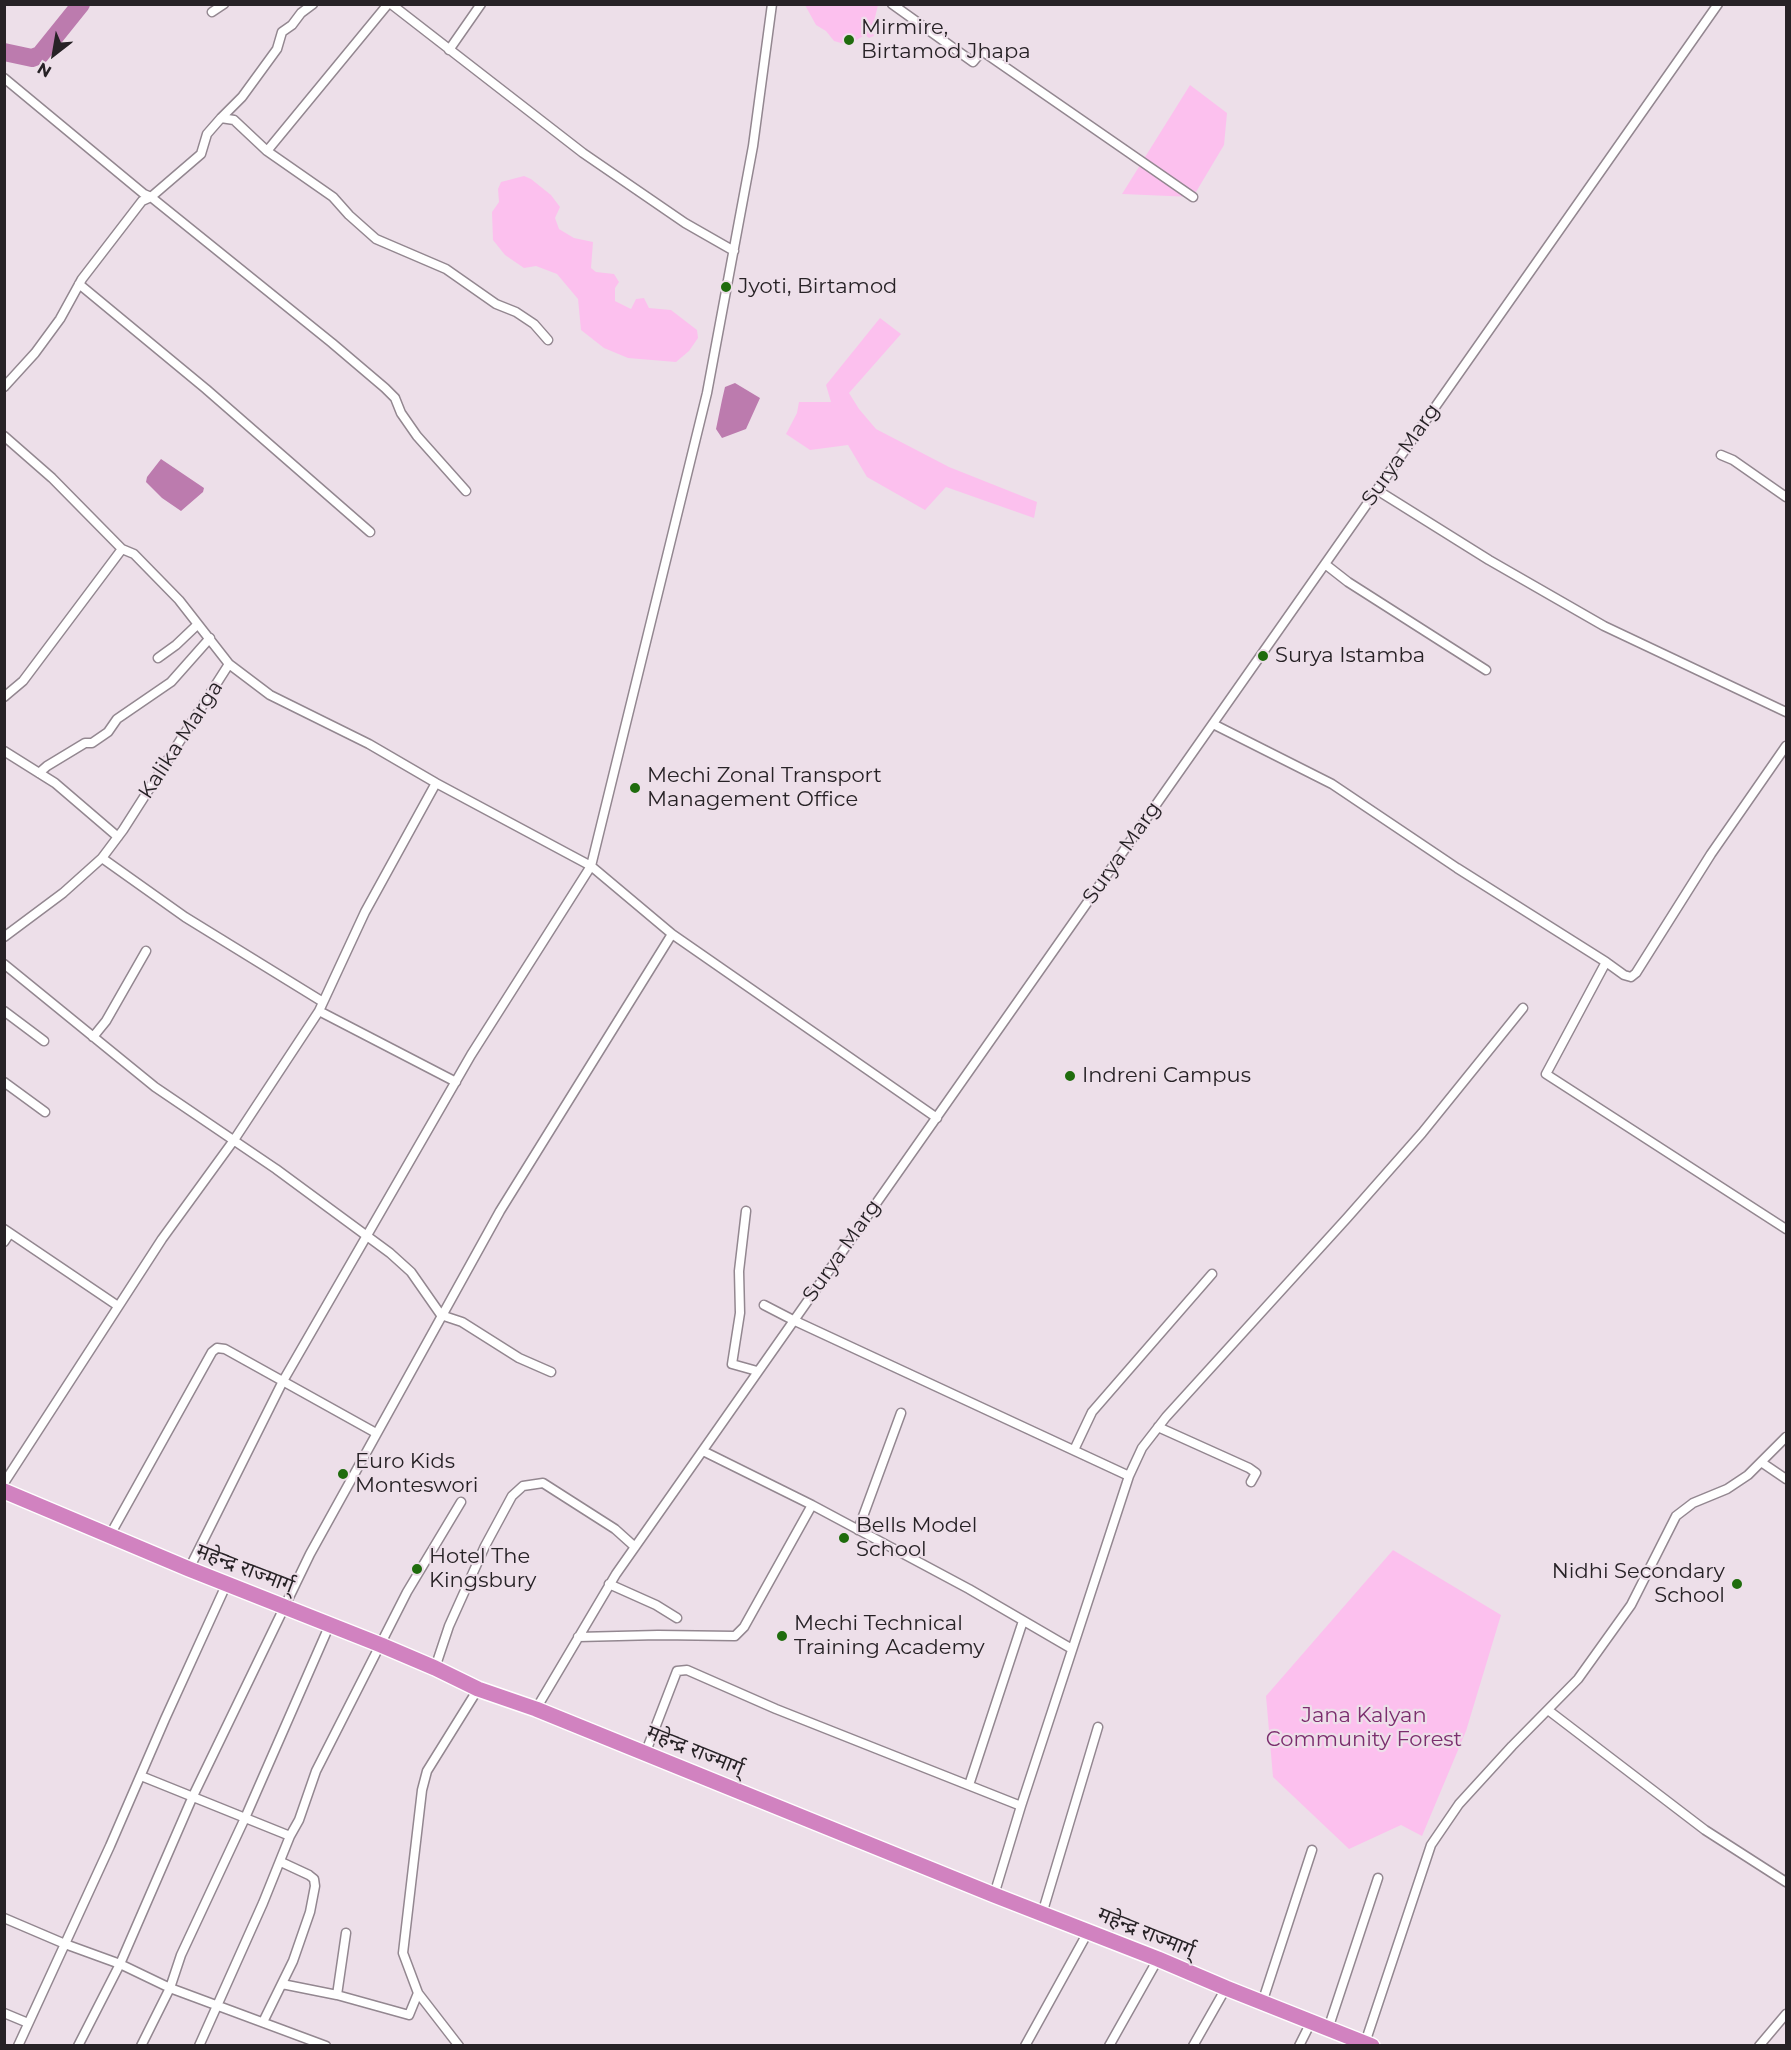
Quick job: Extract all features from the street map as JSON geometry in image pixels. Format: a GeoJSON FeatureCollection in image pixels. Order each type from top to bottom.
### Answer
{"type":"FeatureCollection","features":[{"type":"Feature","properties":{"kind":"highway","name":"महेन्द्र राज्मार्ग्"},"geometry":{"type":"LineString","coordinates":[[4,1491],[189,1569],[381,1645],[478,1689],[536,1709],[1041,1914],[1158,1959],[1226,1989],[1369,2044]]}},
{"type":"Feature","properties":{"kind":"street"},"geometry":{"type":"LineString","coordinates":[[212,12],[224,4]]}},
{"type":"Feature","properties":{"kind":"street"},"geometry":{"type":"LineString","coordinates":[[4,387],[35,353],[60,319],[79,284],[141,201],[151,197],[201,154],[207,134],[249,88],[277,48],[282,32],[313,4]]}},
{"type":"Feature","properties":{"kind":"street"},"geometry":{"type":"LineString","coordinates":[[267,152],[390,4],[583,153],[685,223],[734,251]]}},
{"type":"Feature","properties":{"kind":"street"},"geometry":{"type":"LineString","coordinates":[[449,50],[481,4]]}},
{"type":"Feature","properties":{"kind":"street"},"geometry":{"type":"LineString","coordinates":[[189,1569],[283,1381],[456,1082],[591,866],[707,393],[753,146],[772,4]]}},
{"type":"Feature","properties":{"kind":"street"},"geometry":{"type":"LineString","coordinates":[[892,4],[973,62],[981,51],[1193,197]]}},
{"type":"Feature","properties":{"kind":"street","name":"Surya Marg"},"geometry":{"type":"LineString","coordinates":[[536,1709],[609,1584],[1713,7]]}},
{"type":"Feature","properties":{"kind":"street"},"geometry":{"type":"LineString","coordinates":[[4,78],[385,388],[394,398],[417,436],[466,491]]}},
{"type":"Feature","properties":{"kind":"street"},"geometry":{"type":"LineString","coordinates":[[220,118],[234,120],[267,152],[333,197],[376,239],[446,269],[496,304],[516,312],[534,324],[548,340]]}},
{"type":"Feature","properties":{"kind":"street"},"geometry":{"type":"LineString","coordinates":[[79,284],[206,389],[370,532]]}},
{"type":"Feature","properties":{"kind":"street","name":"Kalika Marga"},"geometry":{"type":"LineString","coordinates":[[4,436],[52,478],[122,549],[134,554],[179,600],[229,664],[118,837],[102,858],[63,893],[4,937]]}},
{"type":"Feature","properties":{"kind":"street"},"geometry":{"type":"LineString","coordinates":[[1721,455],[1733,460],[1786,497]]}},
{"type":"Feature","properties":{"kind":"street"},"geometry":{"type":"LineString","coordinates":[[1377,490],[1489,560],[1604,626],[1786,712]]}},
{"type":"Feature","properties":{"kind":"street"},"geometry":{"type":"LineString","coordinates":[[4,697],[23,681],[122,549]]}},
{"type":"Feature","properties":{"kind":"street"},"geometry":{"type":"LineString","coordinates":[[1325,564],[1348,582],[1486,670]]}},
{"type":"Feature","properties":{"kind":"street"},"geometry":{"type":"LineString","coordinates":[[158,657],[176,645],[197,625]]}},
{"type":"Feature","properties":{"kind":"street"},"geometry":{"type":"LineString","coordinates":[[39,774],[47,766],[85,743],[92,743],[108,732],[117,718],[171,682],[210,638]]}},
{"type":"Feature","properties":{"kind":"street"},"geometry":{"type":"LineString","coordinates":[[229,664],[270,695],[369,744],[436,783],[591,866],[672,934],[937,1118]]}},
{"type":"Feature","properties":{"kind":"street"},"geometry":{"type":"LineString","coordinates":[[1213,724],[1332,784],[1456,868],[1623,975],[1631,977],[1636,973],[1711,854],[1786,746]]}},
{"type":"Feature","properties":{"kind":"street"},"geometry":{"type":"LineString","coordinates":[[4,752],[55,783],[118,837]]}},
{"type":"Feature","properties":{"kind":"street"},"geometry":{"type":"LineString","coordinates":[[4,1483],[162,1239],[234,1140],[321,1007],[365,912],[436,783]]}},
{"type":"Feature","properties":{"kind":"street"},"geometry":{"type":"LineString","coordinates":[[102,858],[184,918],[321,1007],[456,1082]]}},
{"type":"Feature","properties":{"kind":"street"},"geometry":{"type":"LineString","coordinates":[[78,2046],[120,1964],[193,1796],[283,1606],[441,1315],[501,1211],[672,934]]}},
{"type":"Feature","properties":{"kind":"street"},"geometry":{"type":"LineString","coordinates":[[93,1037],[106,1021],[146,951]]}},
{"type":"Feature","properties":{"kind":"street"},"geometry":{"type":"LineString","coordinates":[[1606,962],[1546,1074],[1786,1229]]}},
{"type":"Feature","properties":{"kind":"street"},"geometry":{"type":"LineString","coordinates":[[4,964],[155,1087],[234,1140],[390,1253],[411,1272],[441,1315],[462,1322],[519,1358],[551,1372]]}},
{"type":"Feature","properties":{"kind":"street"},"geometry":{"type":"LineString","coordinates":[[994,1895],[1129,1476],[1142,1448],[1158,1427],[1438,1114],[1523,1008]]}},
{"type":"Feature","properties":{"kind":"street"},"geometry":{"type":"LineString","coordinates":[[4,1011],[44,1041]]}},
{"type":"Feature","properties":{"kind":"street"},"geometry":{"type":"LineString","coordinates":[[4,1082],[45,1112]]}},
{"type":"Feature","properties":{"kind":"street"},"geometry":{"type":"LineString","coordinates":[[747,1211],[739,1271],[740,1313],[732,1364],[758,1371]]}},
{"type":"Feature","properties":{"kind":"street"},"geometry":{"type":"LineString","coordinates":[[4,1242],[7,1231],[118,1306]]}},
{"type":"Feature","properties":{"kind":"street"},"geometry":{"type":"LineString","coordinates":[[1074,1450],[1092,1412],[1212,1274]]}},
{"type":"Feature","properties":{"kind":"street"},"geometry":{"type":"LineString","coordinates":[[764,1305],[1129,1476]]}},
{"type":"Feature","properties":{"kind":"street"},"geometry":{"type":"LineString","coordinates":[[110,1535],[212,1352],[217,1348],[225,1349],[376,1433]]}},
{"type":"Feature","properties":{"kind":"street"},"geometry":{"type":"LineString","coordinates":[[858,1530],[901,1413]]}},
{"type":"Feature","properties":{"kind":"street"},"geometry":{"type":"LineString","coordinates":[[1158,1427],[1249,1468],[1256,1473],[1251,1482]]}},
{"type":"Feature","properties":{"kind":"street"},"geometry":{"type":"LineString","coordinates":[[1369,2044],[1431,1845],[1459,1804],[1578,1679],[1631,1605],[1676,1516],[1693,1503],[1727,1489],[1748,1475],[1786,1437]]}},
{"type":"Feature","properties":{"kind":"street"},"geometry":{"type":"LineString","coordinates":[[703,1451],[812,1505],[969,1589],[1072,1649]]}},
{"type":"Feature","properties":{"kind":"street"},"geometry":{"type":"LineString","coordinates":[[1761,1462],[1786,1479]]}},
{"type":"Feature","properties":{"kind":"street"},"geometry":{"type":"LineString","coordinates":[[435,1668],[449,1626],[485,1546],[512,1496],[523,1486],[543,1483],[615,1529],[635,1547]]}},
{"type":"Feature","properties":{"kind":"street"},"geometry":{"type":"LineString","coordinates":[[200,2045],[299,1820],[316,1771],[407,1592],[462,1502]]}},
{"type":"Feature","properties":{"kind":"street"},"geometry":{"type":"LineString","coordinates":[[578,1637],[735,1636],[744,1627],[812,1505]]}},
{"type":"Feature","properties":{"kind":"street"},"geometry":{"type":"LineString","coordinates":[[18,2046],[227,1583]]}},
{"type":"Feature","properties":{"kind":"street"},"geometry":{"type":"LineString","coordinates":[[609,1584],[656,1605],[677,1618]]}},
{"type":"Feature","properties":{"kind":"street"},"geometry":{"type":"LineString","coordinates":[[969,1785],[1023,1621]]}},
{"type":"Feature","properties":{"kind":"street"},"geometry":{"type":"LineString","coordinates":[[141,2046],[170,1988],[181,1955],[245,1818],[330,1624]]}},
{"type":"Feature","properties":{"kind":"street"},"geometry":{"type":"LineString","coordinates":[[645,1754],[677,1671],[687,1670],[786,1713],[1021,1806]]}},
{"type":"Feature","properties":{"kind":"street"},"geometry":{"type":"LineString","coordinates":[[454,2043],[418,1993],[403,1953],[422,1790],[427,1771],[478,1689]]}},
{"type":"Feature","properties":{"kind":"street"},"geometry":{"type":"LineString","coordinates":[[1548,1710],[1705,1830],[1786,1882]]}},
{"type":"Feature","properties":{"kind":"street"},"geometry":{"type":"LineString","coordinates":[[1041,1914],[1098,1728]]}},
{"type":"Feature","properties":{"kind":"street"},"geometry":{"type":"LineString","coordinates":[[141,1776],[290,1836]]}},
{"type":"Feature","properties":{"kind":"street"},"geometry":{"type":"LineString","coordinates":[[1262,2003],[1312,1850]]}},
{"type":"Feature","properties":{"kind":"street"},"geometry":{"type":"LineString","coordinates":[[263,2022],[293,1961],[307,1922],[315,1886],[314,1879],[309,1875],[281,1862]]}},
{"type":"Feature","properties":{"kind":"street"},"geometry":{"type":"LineString","coordinates":[[1328,2029],[1378,1878]]}},
{"type":"Feature","properties":{"kind":"street"},"geometry":{"type":"LineString","coordinates":[[4,1918],[64,1944],[120,1964],[170,1988],[326,2046]]}},
{"type":"Feature","properties":{"kind":"street"},"geometry":{"type":"LineString","coordinates":[[1024,2046],[1088,1932]]}},
{"type":"Feature","properties":{"kind":"street"},"geometry":{"type":"LineString","coordinates":[[337,1995],[346,1934]]}},
{"type":"Feature","properties":{"kind":"street"},"geometry":{"type":"LineString","coordinates":[[1109,2046],[1158,1959]]}},
{"type":"Feature","properties":{"kind":"street"},"geometry":{"type":"LineString","coordinates":[[282,1984],[337,1995],[410,2015],[418,1993]]}},
{"type":"Feature","properties":{"kind":"street"},"geometry":{"type":"LineString","coordinates":[[1193,2046],[1226,1989]]}},
{"type":"Feature","properties":{"kind":"street"},"geometry":{"type":"LineString","coordinates":[[4,2013],[28,2023]]}},
{"type":"Feature","properties":{"kind":"street"},"geometry":{"type":"LineString","coordinates":[[1760,2046],[1786,2014]]}},
{"type":"Feature","properties":{"kind":"street"},"geometry":{"type":"LineString","coordinates":[[1299,2046],[1311,2022]]}},
{"type":"Feature","properties":{"kind":"green space"},"geometry":{"type":"Polygon","coordinates":[[[805,5],[878,5],[872,30],[874,36],[869,38],[865,35],[848,45],[834,41],[826,31],[816,25],[805,5]]]}},
{"type":"Feature","properties":{"kind":"green space"},"geometry":{"type":"Polygon","coordinates":[[[1190,85],[1227,113],[1224,145],[1193,197],[1122,194],[1190,85]]]}},
{"type":"Feature","properties":{"kind":"green space"},"geometry":{"type":"Polygon","coordinates":[[[524,176],[551,195],[560,207],[555,218],[559,229],[574,238],[593,242],[591,268],[596,272],[614,274],[619,282],[615,288],[615,301],[631,309],[636,299],[644,298],[649,308],[671,310],[697,330],[698,338],[689,351],[676,362],[628,358],[604,348],[581,330],[578,299],[557,274],[536,266],[524,268],[505,255],[493,240],[492,212],[499,202],[498,189],[501,182],[524,176]]]}},
{"type":"Feature","properties":{"kind":"green space"},"geometry":{"type":"Polygon","coordinates":[[[880,318],[901,334],[849,393],[859,409],[876,429],[949,467],[1037,502],[1034,518],[946,487],[925,510],[867,477],[848,445],[810,450],[786,434],[797,413],[799,402],[831,402],[826,385],[880,318]]]}},
{"type":"Feature","properties":{"kind":"green space","name":"Jana Kalyan Community Forest"},"geometry":{"type":"Polygon","coordinates":[[[1393,1550],[1501,1615],[1466,1731],[1422,1836],[1401,1825],[1349,1849],[1273,1777],[1266,1696],[1393,1550]]]}},
{"type":"Feature","properties":{"kind":"shaded area"},"geometry":{"type":"Polygon","coordinates":[[[735,383],[760,398],[746,429],[722,438],[716,429],[725,387],[735,383]]]}},
{"type":"Feature","properties":{"kind":"shaded area"},"geometry":{"type":"Polygon","coordinates":[[[161,459],[204,488],[203,492],[181,511],[162,498],[146,482],[147,477],[161,459]]]}},
{"type":"Feature","properties":{"kind":"waterway"},"geometry":{"type":"LineString","coordinates":[[4,52],[32,58],[40,55],[81,4]]}},
{"type":"Feature","properties":{"kind":"place","name":"Mirmire, Birtamod Jhapa"},"geometry":{"type":"Point","coordinates":[849,40]}},
{"type":"Feature","properties":{"kind":"place","name":"Jyoti, Birtamod"},"geometry":{"type":"Point","coordinates":[726,287]}},
{"type":"Feature","properties":{"kind":"place","name":"Surya Istamba"},"geometry":{"type":"Point","coordinates":[1263,656]}},
{"type":"Feature","properties":{"kind":"place","name":"Mechi Zonal Transport Management Office"},"geometry":{"type":"Point","coordinates":[635,788]}},
{"type":"Feature","properties":{"kind":"place","name":"Indreni Campus"},"geometry":{"type":"Point","coordinates":[1070,1076]}},
{"type":"Feature","properties":{"kind":"place","name":"Euro Kids Monteswori"},"geometry":{"type":"Point","coordinates":[343,1474]}},
{"type":"Feature","properties":{"kind":"place","name":"Bells Model School"},"geometry":{"type":"Point","coordinates":[844,1538]}},
{"type":"Feature","properties":{"kind":"place","name":"Hotel The Kingsbury"},"geometry":{"type":"Point","coordinates":[417,1569]}},
{"type":"Feature","properties":{"kind":"place","name":"Nidhi Secondary School"},"geometry":{"type":"Point","coordinates":[1737,1584]}},
{"type":"Feature","properties":{"kind":"place","name":"Mechi Technical Training Academy"},"geometry":{"type":"Point","coordinates":[782,1636]}}]}
